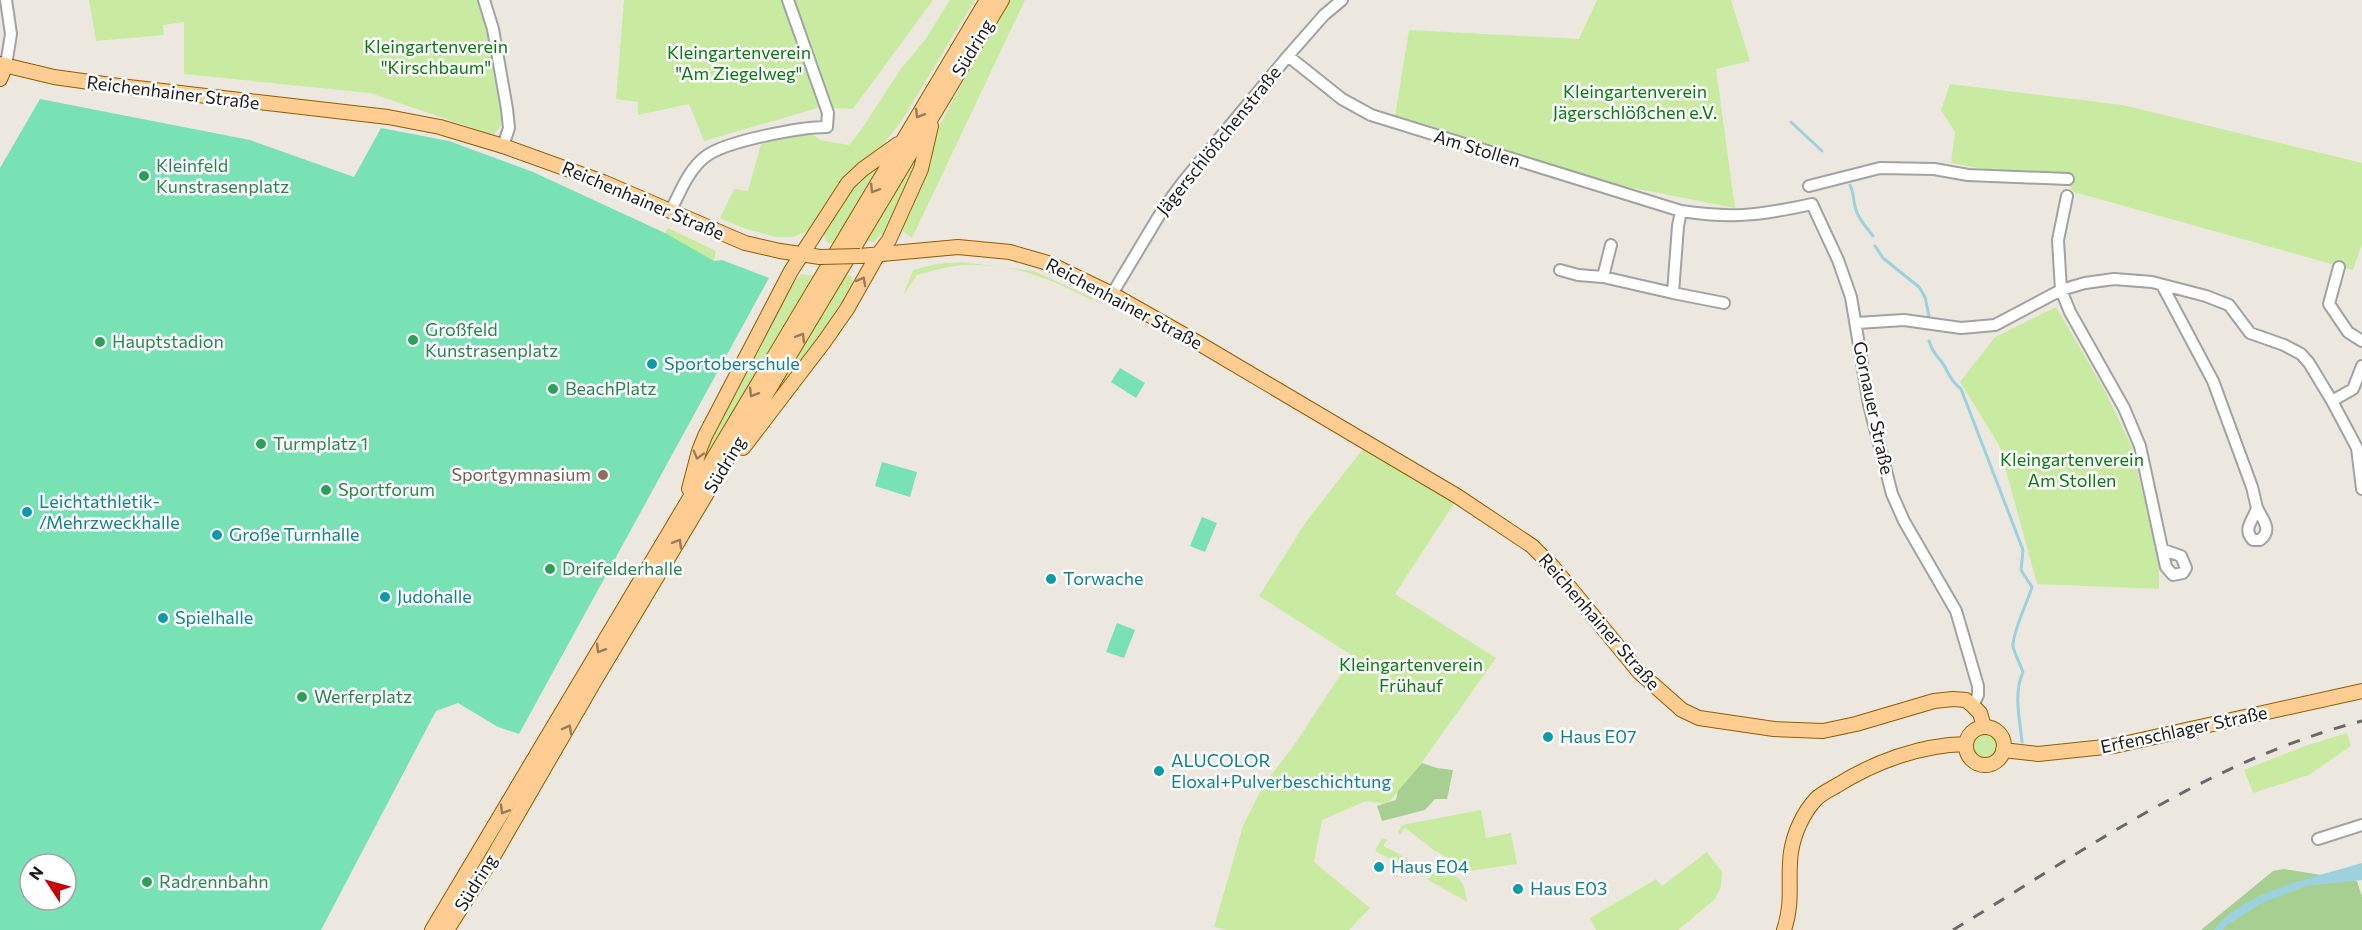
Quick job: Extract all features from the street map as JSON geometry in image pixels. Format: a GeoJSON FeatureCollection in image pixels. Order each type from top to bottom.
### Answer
{"type":"FeatureCollection","features":[{"type":"Feature","properties":{"kind":"main road","name":"Südring"},"geometry":{"type":"LineString","coordinates":[[432,930],[987,0]]}},
{"type":"Feature","properties":{"kind":"main road","name":"Südring"},"geometry":{"type":"LineString","coordinates":[[447,930],[490,862],[594,682],[1002,0]]}},
{"type":"Feature","properties":{"kind":"main road"},"geometry":{"type":"LineString","coordinates":[[0,79],[3,65]]}},
{"type":"Feature","properties":{"kind":"main road","name":"Reichenhainer Straße"},"geometry":{"type":"LineString","coordinates":[[3,65],[54,77],[136,89],[418,122],[503,146],[603,182],[745,243],[803,255],[877,256],[958,247],[1010,252],[1048,262],[1112,294],[1195,341],[1448,491],[1532,546],[1553,567],[1639,672],[1660,692],[1691,714],[1714,721],[1774,729],[1815,731],[1856,724],[1934,701],[1966,700],[1973,706]]}},
{"type":"Feature","properties":{"kind":"main road"},"geometry":{"type":"LineString","coordinates":[[718,477],[756,433],[824,342],[889,240],[921,169],[936,111]]}},
{"type":"Feature","properties":{"kind":"main road"},"geometry":{"type":"LineString","coordinates":[[684,508],[705,436],[791,272],[852,178],[904,139]]}},
{"type":"Feature","properties":{"kind":"main road","name":"Erfenschlager Straße"},"geometry":{"type":"LineString","coordinates":[[2003,750],[2038,754],[2114,746],[2362,691]]}},
{"type":"Feature","properties":{"kind":"main road"},"geometry":{"type":"LineString","coordinates":[[1973,706],[1980,713],[1984,727]]}},
{"type":"Feature","properties":{"kind":"main road"},"geometry":{"type":"LineString","coordinates":[[1984,727],[1993,729],[2000,735],[2003,750],[1998,760],[1992,764],[1983,765],[1971,759],[1966,744],[1971,733],[1984,727]]}},
{"type":"Feature","properties":{"kind":"main road"},"geometry":{"type":"LineString","coordinates":[[1784,930],[1790,910],[1791,852],[1801,820],[1818,798],[1848,778],[1883,762],[1948,745],[1966,744]]}},
{"type":"Feature","properties":{"kind":"street"},"geometry":{"type":"LineString","coordinates":[[3,65],[11,34],[6,0]]}},
{"type":"Feature","properties":{"kind":"street"},"geometry":{"type":"LineString","coordinates":[[484,0],[493,29],[507,109],[509,128],[503,146]]}},
{"type":"Feature","properties":{"kind":"street"},"geometry":{"type":"LineString","coordinates":[[670,212],[696,166],[715,151],[806,127],[827,127],[828,113],[788,0]]}},
{"type":"Feature","properties":{"kind":"street","name":"Jägerschlößchenstraße"},"geometry":{"type":"LineString","coordinates":[[1112,294],[1163,209],[1288,56],[1324,15],[1342,0]]}},
{"type":"Feature","properties":{"kind":"street","name":"Am Stollen"},"geometry":{"type":"LineString","coordinates":[[1288,56],[1342,99],[1371,115],[1682,211],[1738,217],[1773,213],[1812,204]]}},
{"type":"Feature","properties":{"kind":"street"},"geometry":{"type":"LineString","coordinates":[[1809,186],[1832,178],[1880,168],[1934,169],[1968,175],[2068,179]]}},
{"type":"Feature","properties":{"kind":"street"},"geometry":{"type":"LineString","coordinates":[[2067,196],[2058,240],[2061,290],[2070,312],[2124,408],[2140,446],[2164,550]]}},
{"type":"Feature","properties":{"kind":"street","name":"Gornauer Straße"},"geometry":{"type":"LineString","coordinates":[[1812,204],[1838,260],[1851,297],[1869,405],[1882,463],[1892,494],[1904,521],[1956,611],[1978,686],[1978,695],[1973,706]]}},
{"type":"Feature","properties":{"kind":"street"},"geometry":{"type":"LineString","coordinates":[[1673,292],[1678,226],[1682,211]]}},
{"type":"Feature","properties":{"kind":"street"},"geometry":{"type":"LineString","coordinates":[[1603,277],[1611,245]]}},
{"type":"Feature","properties":{"kind":"street"},"geometry":{"type":"LineString","coordinates":[[2339,267],[2329,304],[2348,332],[2362,341]]}},
{"type":"Feature","properties":{"kind":"street"},"geometry":{"type":"LineString","coordinates":[[1560,270],[1724,303]]}},
{"type":"Feature","properties":{"kind":"street"},"geometry":{"type":"LineString","coordinates":[[1857,323],[1904,320],[1961,328],[1995,325],[2061,290],[2085,283],[2114,279],[2139,279],[2206,296],[2229,305],[2250,333],[2284,345],[2301,354],[2309,363],[2332,400],[2357,448],[2362,489]]}},
{"type":"Feature","properties":{"kind":"street"},"geometry":{"type":"LineString","coordinates":[[2162,285],[2213,381],[2252,487],[2257,508]]}},
{"type":"Feature","properties":{"kind":"street"},"geometry":{"type":"LineString","coordinates":[[2332,400],[2353,389],[2362,366]]}},
{"type":"Feature","properties":{"kind":"street"},"geometry":{"type":"LineString","coordinates":[[2318,839],[2362,825]]}},
{"type":"Feature","properties":{"kind":"green space","name":"Kleingartenverein \"Kirschbaum\""},"geometry":{"type":"Polygon","coordinates":[[[89,0],[480,0],[490,36],[504,115],[501,126],[493,135],[370,93],[184,74],[184,22],[163,25],[164,35],[96,41],[89,0]]]}},
{"type":"Feature","properties":{"kind":"green space","name":"Kleingartenverein \"Am Ziegelweg\""},"geometry":{"type":"Polygon","coordinates":[[[624,0],[785,0],[821,107],[704,141],[689,104],[638,115],[638,102],[616,99],[624,0]]]}},
{"type":"Feature","properties":{"kind":"green space"},"geometry":{"type":"Polygon","coordinates":[[[791,0],[933,0],[853,109],[832,108],[791,0]]]}},
{"type":"Feature","properties":{"kind":"green space"},"geometry":{"type":"Polygon","coordinates":[[[950,0],[975,0],[901,122],[877,152],[845,176],[810,230],[793,237],[776,237],[746,229],[720,218],[734,189],[748,191],[761,144],[799,132],[810,132],[820,140],[849,145],[900,70],[925,40],[950,0]]]}},
{"type":"Feature","properties":{"kind":"green space"},"geometry":{"type":"Polygon","coordinates":[[[1007,0],[1025,0],[912,238],[903,231],[902,224],[931,163],[936,132],[1007,0]]]}},
{"type":"Feature","properties":{"kind":"green space","name":"Kleingartenverein Jägerschlößchen e.V."},"geometry":{"type":"Polygon","coordinates":[[[1597,0],[1731,0],[1750,61],[1716,69],[1735,208],[1567,175],[1395,116],[1409,30],[1579,39],[1597,0]]]}},
{"type":"Feature","properties":{"kind":"green space"},"geometry":{"type":"Polygon","coordinates":[[[1950,84],[2123,105],[2362,163],[2362,244],[2353,270],[2074,192],[2068,184],[1951,163],[1955,132],[1941,110],[1950,84]]]}},
{"type":"Feature","properties":{"kind":"green space","name":"Sportforum"},"geometry":{"type":"Polygon","coordinates":[[[40,99],[250,140],[354,177],[381,128],[449,141],[533,172],[665,233],[714,261],[722,260],[769,278],[519,734],[498,727],[458,703],[436,711],[321,930],[0,930],[0,168],[40,99]]]}},
{"type":"Feature","properties":{"kind":"green space"},"geometry":{"type":"Polygon","coordinates":[[[920,146],[919,163],[884,235],[881,234],[874,242],[863,241],[920,146]]]}},
{"type":"Feature","properties":{"kind":"green space"},"geometry":{"type":"Polygon","coordinates":[[[887,156],[836,243],[827,243],[824,235],[826,228],[853,183],[887,156]]]}},
{"type":"Feature","properties":{"kind":"green space"},"geometry":{"type":"Polygon","coordinates":[[[668,228],[716,251],[714,261],[654,252],[668,228]]]}},
{"type":"Feature","properties":{"kind":"green space"},"geometry":{"type":"Polygon","coordinates":[[[962,262],[1001,267],[968,265],[917,275],[903,296],[913,270],[936,264],[962,262]]]}},
{"type":"Feature","properties":{"kind":"green space"},"geometry":{"type":"Polygon","coordinates":[[[1005,267],[1034,271],[1093,298],[1091,300],[1046,279],[1005,267]]]}},
{"type":"Feature","properties":{"kind":"green space"},"geometry":{"type":"Polygon","coordinates":[[[801,274],[816,276],[700,471],[701,455],[792,281],[795,282],[801,274]]]}},
{"type":"Feature","properties":{"kind":"green space"},"geometry":{"type":"Polygon","coordinates":[[[851,275],[854,288],[831,326],[754,425],[844,276],[851,275]]]}},
{"type":"Feature","properties":{"kind":"green space","name":"Kleingartenverein Am Stollen"},"geometry":{"type":"Polygon","coordinates":[[[2056,307],[2104,389],[2132,447],[2159,562],[2159,589],[2037,584],[1999,445],[1960,382],[1995,337],[2056,307]]]}},
{"type":"Feature","properties":{"kind":"green space"},"geometry":{"type":"Polygon","coordinates":[[[1120,368],[1145,383],[1136,398],[1111,382],[1120,368]]]}},
{"type":"Feature","properties":{"kind":"green space","name":"Kleingartenverein Frühauf"},"geometry":{"type":"Polygon","coordinates":[[[1366,445],[1457,499],[1395,594],[1496,658],[1415,772],[1387,804],[1366,801],[1322,820],[1314,862],[1370,908],[1349,930],[1228,930],[1214,927],[1243,826],[1264,784],[1292,748],[1353,656],[1259,596],[1306,522],[1366,445]]]}},
{"type":"Feature","properties":{"kind":"green space"},"geometry":{"type":"Polygon","coordinates":[[[882,462],[917,472],[910,497],[875,486],[882,462]]]}},
{"type":"Feature","properties":{"kind":"green space"},"geometry":{"type":"Polygon","coordinates":[[[1202,517],[1217,523],[1205,552],[1190,546],[1202,517]]]}},
{"type":"Feature","properties":{"kind":"green space"},"geometry":{"type":"Polygon","coordinates":[[[1117,623],[1135,630],[1124,658],[1106,652],[1117,623]]]}},
{"type":"Feature","properties":{"kind":"green space"},"geometry":{"type":"Polygon","coordinates":[[[1985,727],[1998,733],[2004,746],[1998,759],[1985,765],[1972,759],[1966,746],[1972,733],[1985,727]]]}},
{"type":"Feature","properties":{"kind":"green space"},"geometry":{"type":"Polygon","coordinates":[[[2347,733],[2351,746],[2309,775],[2253,793],[2244,770],[2305,746],[2347,733]]]}},
{"type":"Feature","properties":{"kind":"green space"},"geometry":{"type":"Polygon","coordinates":[[[1422,763],[1453,770],[1447,799],[1435,799],[1425,810],[1382,821],[1377,806],[1396,800],[1398,791],[1422,763]]]}},
{"type":"Feature","properties":{"kind":"green space"},"geometry":{"type":"Polygon","coordinates":[[[1481,810],[1486,838],[1511,833],[1517,864],[1463,872],[1465,866],[1435,851],[1405,828],[1400,834],[1398,831],[1402,825],[1481,810]]]}},
{"type":"Feature","properties":{"kind":"green space"},"geometry":{"type":"Polygon","coordinates":[[[1382,838],[1387,840],[1383,846],[1399,854],[1420,870],[1425,865],[1423,877],[1375,851],[1382,838]]]}},
{"type":"Feature","properties":{"kind":"green space"},"geometry":{"type":"Polygon","coordinates":[[[1707,852],[1722,872],[1721,887],[1715,899],[1678,930],[1596,930],[1590,918],[1656,879],[1662,886],[1707,852]]]}},
{"type":"Feature","properties":{"kind":"green space"},"geometry":{"type":"Polygon","coordinates":[[[2284,869],[2357,881],[2362,897],[2362,930],[2201,930],[2273,871],[2284,869]]]}},
{"type":"Feature","properties":{"kind":"green space"},"geometry":{"type":"Polygon","coordinates":[[[1442,870],[1461,881],[1467,902],[1428,880],[1433,873],[1442,870]]]}},
{"type":"Feature","properties":{"kind":"water"},"geometry":{"type":"Polygon","coordinates":[[[2362,863],[2362,880],[2306,886],[2262,903],[2227,925],[2223,930],[2214,930],[2242,905],[2261,896],[2303,880],[2362,863]]]}},
{"type":"Feature","properties":{"kind":"waterway"},"geometry":{"type":"LineString","coordinates":[[1791,122],[1822,151]]}},
{"type":"Feature","properties":{"kind":"waterway"},"geometry":{"type":"LineString","coordinates":[[1850,185],[1857,214],[1873,236]]}},
{"type":"Feature","properties":{"kind":"waterway"},"geometry":{"type":"LineString","coordinates":[[1875,246],[1883,258],[1919,287],[1925,297],[1929,316]]}},
{"type":"Feature","properties":{"kind":"waterway"},"geometry":{"type":"LineString","coordinates":[[1929,341],[1951,378],[1961,389],[2023,550],[2021,570],[2032,587],[2013,641],[2014,651],[2023,672],[2018,689],[2022,742]]}},
{"type":"Feature","properties":{"kind":"railway"},"geometry":{"type":"LineString","coordinates":[[1953,930],[2101,839],[2201,783],[2306,738],[2362,721]]}},
{"type":"Feature","properties":{"kind":"place","name":"Kleinfeld Kunstrasenplatz"},"geometry":{"type":"Point","coordinates":[144,176]}},
{"type":"Feature","properties":{"kind":"place","name":"Großfeld Kunstrasenplatz"},"geometry":{"type":"Point","coordinates":[413,340]}},
{"type":"Feature","properties":{"kind":"place","name":"Hauptstadion"},"geometry":{"type":"Point","coordinates":[100,342]}},
{"type":"Feature","properties":{"kind":"place","name":"Sportoberschule"},"geometry":{"type":"Point","coordinates":[652,364]}},
{"type":"Feature","properties":{"kind":"place","name":"BeachPlatz"},"geometry":{"type":"Point","coordinates":[553,389]}},
{"type":"Feature","properties":{"kind":"place","name":"Turmplatz 1"},"geometry":{"type":"Point","coordinates":[261,444]}},
{"type":"Feature","properties":{"kind":"place","name":"Sportgymnasium"},"geometry":{"type":"Point","coordinates":[603,475]}},
{"type":"Feature","properties":{"kind":"place","name":"Sportforum"},"geometry":{"type":"Point","coordinates":[326,490]}},
{"type":"Feature","properties":{"kind":"place","name":"Leichtathletik- /Mehrzweckhalle"},"geometry":{"type":"Point","coordinates":[27,512]}},
{"type":"Feature","properties":{"kind":"place","name":"Große Turnhalle"},"geometry":{"type":"Point","coordinates":[217,535]}},
{"type":"Feature","properties":{"kind":"place","name":"Dreifelderhalle"},"geometry":{"type":"Point","coordinates":[550,569]}},
{"type":"Feature","properties":{"kind":"place","name":"Torwache"},"geometry":{"type":"Point","coordinates":[1051,579]}},
{"type":"Feature","properties":{"kind":"place","name":"Judohalle"},"geometry":{"type":"Point","coordinates":[385,597]}},
{"type":"Feature","properties":{"kind":"place","name":"Spielhalle"},"geometry":{"type":"Point","coordinates":[163,618]}},
{"type":"Feature","properties":{"kind":"place","name":"Werferplatz"},"geometry":{"type":"Point","coordinates":[302,697]}},
{"type":"Feature","properties":{"kind":"place","name":"Haus E07"},"geometry":{"type":"Point","coordinates":[1548,737]}},
{"type":"Feature","properties":{"kind":"place","name":"ALUCOLOR Eloxal+Pulverbeschichtung"},"geometry":{"type":"Point","coordinates":[1159,771]}},
{"type":"Feature","properties":{"kind":"place","name":"Haus E04"},"geometry":{"type":"Point","coordinates":[1379,867]}},
{"type":"Feature","properties":{"kind":"place","name":"Radrennbahn"},"geometry":{"type":"Point","coordinates":[147,882]}},
{"type":"Feature","properties":{"kind":"place","name":"Haus E03"},"geometry":{"type":"Point","coordinates":[1518,889]}}]}
